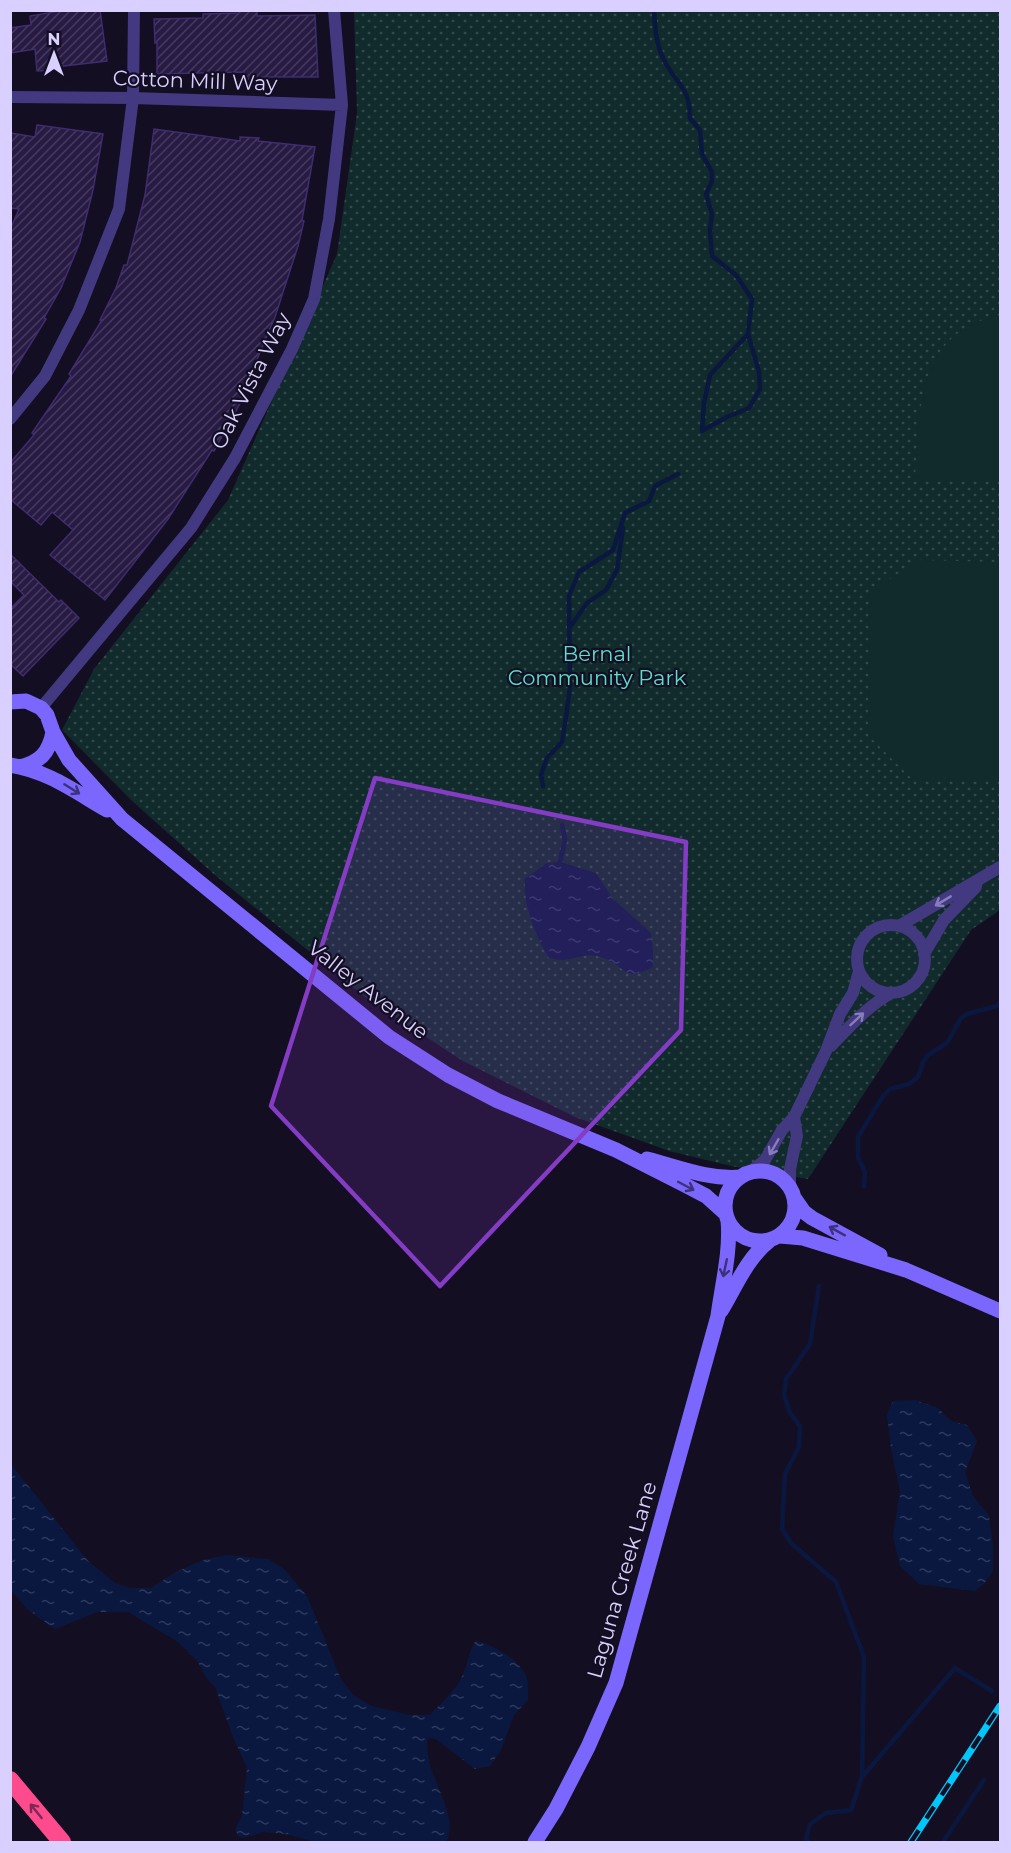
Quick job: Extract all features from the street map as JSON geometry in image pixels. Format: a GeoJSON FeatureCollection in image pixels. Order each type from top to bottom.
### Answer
{"type":"FeatureCollection","features":[{"type":"Feature","properties":{"kind":"highway"},"geometry":{"type":"LineString","coordinates":[[10,1780],[62,1842]]}},
{"type":"Feature","properties":{"kind":"street"},"geometry":{"type":"LineString","coordinates":[[10,419],[45,376],[79,310],[119,209],[133,98],[134,10]]}},
{"type":"Feature","properties":{"kind":"street","name":"Oak Vista Way"},"geometry":{"type":"LineString","coordinates":[[41,708],[191,528],[236,458],[292,349],[314,299],[329,219],[342,105],[334,10]]}},
{"type":"Feature","properties":{"kind":"street","name":"Cotton Mill Way"},"geometry":{"type":"LineString","coordinates":[[10,97],[133,98],[342,105]]}},
{"type":"Feature","properties":{"kind":"street"},"geometry":{"type":"LineString","coordinates":[[13,699],[34,703],[41,708]]}},
{"type":"Feature","properties":{"kind":"street","name":"Valley Avenue"},"geometry":{"type":"LineString","coordinates":[[41,708],[69,760],[122,819]]}},
{"type":"Feature","properties":{"kind":"street","name":"Valley Avenue"},"geometry":{"type":"LineString","coordinates":[[15,766],[33,764],[44,756],[50,746],[53,732]]}},
{"type":"Feature","properties":{"kind":"street","name":"Valley Avenue"},"geometry":{"type":"LineString","coordinates":[[15,766],[55,778],[122,819],[389,1037],[448,1075],[498,1101],[616,1150],[706,1196],[727,1217]]}},
{"type":"Feature","properties":{"kind":"street"},"geometry":{"type":"LineString","coordinates":[[899,926],[1000,867]]}},
{"type":"Feature","properties":{"kind":"street"},"geometry":{"type":"LineString","coordinates":[[924,954],[944,921],[987,875]]}},
{"type":"Feature","properties":{"kind":"street"},"geometry":{"type":"LineString","coordinates":[[826,1051],[878,1000],[911,986],[922,972],[925,960],[920,941],[914,934],[893,925],[879,927],[865,936],[858,948],[856,960],[859,971],[870,986],[882,992],[891,993]]}},
{"type":"Feature","properties":{"kind":"street"},"geometry":{"type":"LineString","coordinates":[[859,971],[853,993],[840,1014],[826,1051],[794,1117],[782,1130],[765,1160],[733,1184],[725,1204],[727,1217],[739,1233],[754,1241],[803,1238],[906,1270]]}},
{"type":"Feature","properties":{"kind":"street"},"geometry":{"type":"LineString","coordinates":[[775,1238],[790,1226],[795,1213],[790,1169],[797,1136],[794,1117]]}},
{"type":"Feature","properties":{"kind":"street","name":"Valley Avenue"},"geometry":{"type":"LineString","coordinates":[[616,1150],[727,1179],[745,1175]]}},
{"type":"Feature","properties":{"kind":"street"},"geometry":{"type":"LineString","coordinates":[[745,1175],[761,1171],[772,1173],[782,1179],[804,1212],[812,1218],[906,1270],[1000,1311]]}},
{"type":"Feature","properties":{"kind":"street","name":"Laguna Creek Lane"},"geometry":{"type":"LineString","coordinates":[[535,1842],[556,1809],[577,1768],[616,1683],[718,1316],[729,1247],[727,1217]]}},
{"type":"Feature","properties":{"kind":"street","name":"Laguna Creek Lane"},"geometry":{"type":"LineString","coordinates":[[718,1316],[758,1249],[775,1238]]}},
{"type":"Feature","properties":{"kind":"highlighted area"},"geometry":{"type":"Polygon","coordinates":[[[375,778],[686,842],[681,1030],[440,1286],[271,1106],[375,778]]]}},
{"type":"Feature","properties":{"kind":"green space","name":"Bernal Community Park"},"geometry":{"type":"Polygon","coordinates":[[[354,11],[1000,11],[1000,910],[971,930],[808,1179],[731,1166],[669,1151],[575,1117],[463,1061],[369,1000],[216,876],[131,800],[62,730],[94,669],[228,500],[337,254],[357,113],[354,11]]]}},
{"type":"Feature","properties":{"kind":"green space"},"geometry":{"type":"Polygon","coordinates":[[[1000,315],[1000,479],[915,479],[922,401],[937,357],[951,339],[972,325],[1000,315]]]}},
{"type":"Feature","properties":{"kind":"green space"},"geometry":{"type":"Polygon","coordinates":[[[918,560],[1000,562],[1000,779],[911,778],[868,735],[869,593],[918,560]]]}},
{"type":"Feature","properties":{"kind":"water"},"geometry":{"type":"Polygon","coordinates":[[[560,862],[596,873],[613,899],[651,933],[653,967],[630,973],[609,960],[596,956],[586,955],[563,960],[549,958],[531,920],[526,899],[525,879],[547,863],[560,862]]]}},
{"type":"Feature","properties":{"kind":"water"},"geometry":{"type":"Polygon","coordinates":[[[915,1400],[938,1408],[951,1421],[967,1425],[977,1441],[965,1472],[973,1496],[989,1516],[993,1545],[993,1571],[984,1584],[975,1591],[919,1584],[900,1566],[893,1536],[900,1491],[887,1415],[893,1401],[915,1400]]]}},
{"type":"Feature","properties":{"kind":"water"},"geometry":{"type":"Polygon","coordinates":[[[10,1463],[89,1562],[115,1583],[130,1588],[151,1588],[176,1572],[203,1560],[226,1555],[268,1559],[283,1568],[307,1596],[340,1677],[353,1695],[372,1706],[409,1715],[430,1715],[458,1684],[476,1640],[497,1649],[517,1663],[526,1676],[528,1700],[514,1715],[501,1750],[490,1766],[475,1769],[437,1740],[429,1737],[427,1741],[430,1766],[446,1806],[450,1825],[446,1842],[316,1842],[285,1834],[263,1832],[243,1838],[238,1837],[235,1829],[242,1815],[247,1768],[215,1687],[207,1679],[198,1662],[178,1642],[128,1612],[97,1612],[55,1629],[28,1610],[11,1590],[10,1463]]]}},
{"type":"Feature","properties":{"kind":"building"},"geometry":{"type":"Polygon","coordinates":[[[65,10],[100,10],[107,61],[37,71],[35,49],[10,53],[10,28],[31,25],[30,16],[65,10]]]}},
{"type":"Feature","properties":{"kind":"building"},"geometry":{"type":"Polygon","coordinates":[[[239,10],[257,10],[257,16],[315,15],[318,77],[244,79],[244,72],[157,74],[154,19],[203,18],[203,14],[239,13],[239,10]]]}},
{"type":"Feature","properties":{"kind":"building"},"geometry":{"type":"Polygon","coordinates":[[[37,125],[103,134],[93,190],[80,242],[61,288],[44,318],[46,319],[10,377],[10,230],[19,209],[10,208],[10,133],[35,137],[37,125]]]}},
{"type":"Feature","properties":{"kind":"building"},"geometry":{"type":"Polygon","coordinates":[[[154,129],[240,141],[240,137],[259,138],[258,141],[315,147],[298,246],[275,317],[242,395],[244,396],[214,451],[212,450],[168,519],[105,600],[50,555],[73,530],[52,512],[41,525],[10,499],[10,463],[34,435],[32,433],[71,376],[69,374],[102,320],[100,320],[116,288],[124,265],[127,265],[145,195],[154,129]]]}},
{"type":"Feature","properties":{"kind":"building"},"geometry":{"type":"Polygon","coordinates":[[[10,554],[59,602],[61,600],[79,618],[23,676],[10,664],[10,609],[24,595],[10,581],[10,554]]]}},
{"type":"Feature","properties":{"kind":"waterway"},"geometry":{"type":"LineString","coordinates":[[654,10],[660,50],[665,62],[686,93],[690,118],[700,130],[702,154],[712,172],[712,181],[706,194],[712,214],[710,230],[712,256],[736,275],[752,299],[748,334],[710,375],[704,403],[702,431]]}},
{"type":"Feature","properties":{"kind":"waterway"},"geometry":{"type":"LineString","coordinates":[[702,431],[749,408],[760,389],[759,372],[748,334]]}},
{"type":"Feature","properties":{"kind":"waterway"},"geometry":{"type":"LineString","coordinates":[[543,786],[541,775],[547,758],[562,742],[570,687],[569,596],[579,572],[613,550],[625,513],[649,501],[655,486],[678,474]]}},
{"type":"Feature","properties":{"kind":"waterway"},"geometry":{"type":"LineString","coordinates":[[570,627],[587,603],[606,590],[617,570],[623,528]]}},
{"type":"Feature","properties":{"kind":"waterway"},"geometry":{"type":"LineString","coordinates":[[560,862],[565,840],[562,825]]}},
{"type":"Feature","properties":{"kind":"waterway"},"geometry":{"type":"LineString","coordinates":[[864,1186],[865,1172],[858,1157],[858,1137],[883,1096],[890,1089],[909,1084],[918,1077],[928,1055],[947,1043],[961,1018],[967,1014],[997,1006],[1000,1002]]}},
{"type":"Feature","properties":{"kind":"waterway"},"geometry":{"type":"LineString","coordinates":[[808,1842],[806,1838],[810,1824],[826,1813],[851,1810],[862,1777],[864,1657],[836,1582],[792,1544],[782,1529],[785,1474],[799,1447],[800,1426],[790,1413],[784,1395],[786,1379],[810,1344],[819,1286]]}},
{"type":"Feature","properties":{"kind":"waterway"},"geometry":{"type":"LineString","coordinates":[[862,1777],[955,1668],[992,1691]]}},
{"type":"Feature","properties":{"kind":"waterway"},"geometry":{"type":"LineString","coordinates":[[943,1842],[984,1780]]}},
{"type":"Feature","properties":{"kind":"railway"},"geometry":{"type":"LineString","coordinates":[[911,1842],[1000,1706]]}}]}
